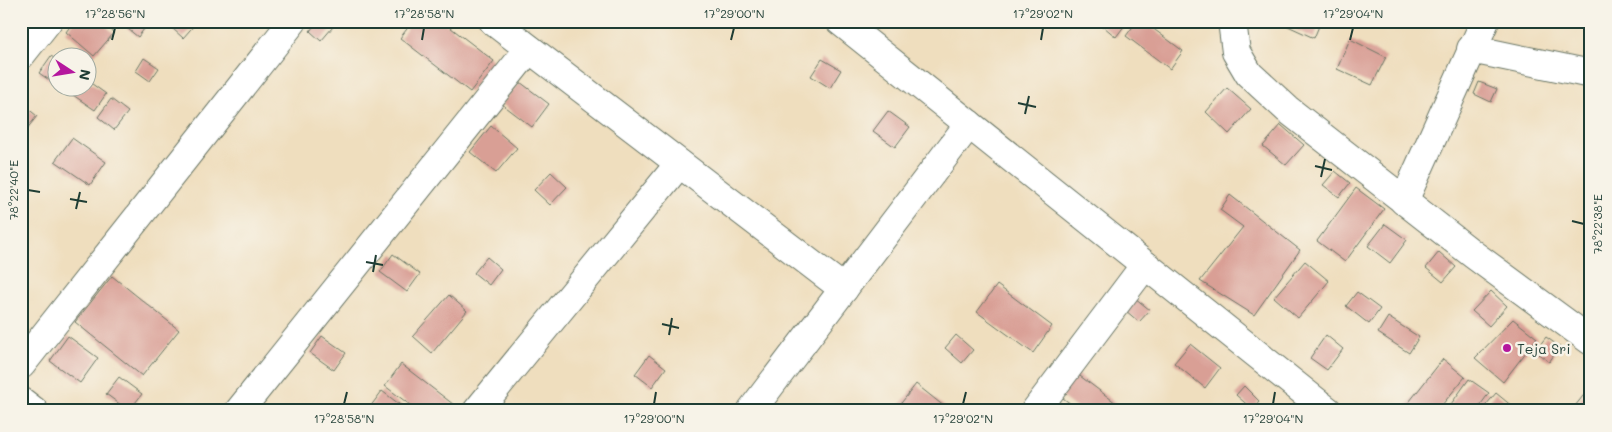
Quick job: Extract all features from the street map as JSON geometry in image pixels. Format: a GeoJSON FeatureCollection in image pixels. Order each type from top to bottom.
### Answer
{"type":"FeatureCollection","features":[{"type":"Feature","properties":{"kind":"street"},"geometry":{"type":"LineString","coordinates":[[21,55],[48,21]]}},
{"type":"Feature","properties":{"kind":"street"},"geometry":{"type":"LineString","coordinates":[[21,365],[293,21]]}},
{"type":"Feature","properties":{"kind":"street"},"geometry":{"type":"LineString","coordinates":[[493,21],[844,289]]}},
{"type":"Feature","properties":{"kind":"street"},"geometry":{"type":"LineString","coordinates":[[840,21],[1328,411]]}},
{"type":"Feature","properties":{"kind":"street"},"geometry":{"type":"LineString","coordinates":[[1232,21],[1236,52],[1249,74],[1287,109],[1404,201],[1591,341]]}},
{"type":"Feature","properties":{"kind":"street"},"geometry":{"type":"LineString","coordinates":[[1404,201],[1485,21]]}},
{"type":"Feature","properties":{"kind":"street"},"geometry":{"type":"LineString","coordinates":[[239,411],[529,49]]}},
{"type":"Feature","properties":{"kind":"street"},"geometry":{"type":"LineString","coordinates":[[1471,49],[1591,74]]}},
{"type":"Feature","properties":{"kind":"street"},"geometry":{"type":"LineString","coordinates":[[751,411],[970,124]]}},
{"type":"Feature","properties":{"kind":"street"},"geometry":{"type":"LineString","coordinates":[[477,411],[679,164]]}},
{"type":"Feature","properties":{"kind":"street"},"geometry":{"type":"LineString","coordinates":[[1035,411],[1144,265]]}},
{"type":"Feature","properties":{"kind":"street"},"geometry":{"type":"LineString","coordinates":[[21,401],[34,411]]}},
{"type":"Feature","properties":{"kind":"building"},"geometry":{"type":"Polygon","coordinates":[[[74,21],[100,21],[114,33],[98,51],[98,48],[85,48],[66,32],[74,21]]]}},
{"type":"Feature","properties":{"kind":"building"},"geometry":{"type":"Polygon","coordinates":[[[118,21],[150,21],[138,37],[118,21]]]}},
{"type":"Feature","properties":{"kind":"building"},"geometry":{"type":"Polygon","coordinates":[[[178,21],[197,22],[183,38],[172,28],[178,21]]]}},
{"type":"Feature","properties":{"kind":"building"},"geometry":{"type":"Polygon","coordinates":[[[318,21],[338,21],[321,41],[310,31],[318,21]]]}},
{"type":"Feature","properties":{"kind":"building"},"geometry":{"type":"Polygon","coordinates":[[[413,21],[442,21],[494,61],[470,92],[400,38],[413,21]]]}},
{"type":"Feature","properties":{"kind":"building"},"geometry":{"type":"Polygon","coordinates":[[[1097,21],[1128,21],[1116,37],[1097,21]]]}},
{"type":"Feature","properties":{"kind":"building"},"geometry":{"type":"Polygon","coordinates":[[[1137,21],[1143,21],[1183,51],[1170,69],[1126,36],[1137,21]]]}},
{"type":"Feature","properties":{"kind":"building"},"geometry":{"type":"Polygon","coordinates":[[[1277,21],[1309,21],[1319,26],[1314,38],[1277,21]]]}},
{"type":"Feature","properties":{"kind":"building"},"geometry":{"type":"Polygon","coordinates":[[[1350,39],[1386,57],[1372,85],[1337,69],[1350,39]]]}},
{"type":"Feature","properties":{"kind":"building"},"geometry":{"type":"Polygon","coordinates":[[[144,58],[159,68],[150,81],[136,71],[144,58]]]}},
{"type":"Feature","properties":{"kind":"building"},"geometry":{"type":"Polygon","coordinates":[[[822,59],[841,70],[830,88],[811,76],[822,59]]]}},
{"type":"Feature","properties":{"kind":"building"},"geometry":{"type":"Polygon","coordinates":[[[48,60],[48,79],[39,73],[48,60]]]}},
{"type":"Feature","properties":{"kind":"building"},"geometry":{"type":"Polygon","coordinates":[[[520,82],[549,104],[532,127],[502,104],[520,82]]]}},
{"type":"Feature","properties":{"kind":"building"},"geometry":{"type":"Polygon","coordinates":[[[1479,82],[1497,89],[1491,102],[1474,94],[1479,82]]]}},
{"type":"Feature","properties":{"kind":"building"},"geometry":{"type":"Polygon","coordinates":[[[98,88],[106,94],[95,110],[77,98],[98,98],[98,88]]]}},
{"type":"Feature","properties":{"kind":"building"},"geometry":{"type":"Polygon","coordinates":[[[1227,88],[1251,109],[1229,134],[1206,112],[1227,88]]]}},
{"type":"Feature","properties":{"kind":"building"},"geometry":{"type":"Polygon","coordinates":[[[111,99],[128,112],[114,130],[98,117],[111,99]]]}},
{"type":"Feature","properties":{"kind":"building"},"geometry":{"type":"Polygon","coordinates":[[[21,103],[37,116],[26,130],[21,126],[21,103]]]}},
{"type":"Feature","properties":{"kind":"building"},"geometry":{"type":"Polygon","coordinates":[[[888,111],[910,127],[895,147],[873,131],[888,111]]]}},
{"type":"Feature","properties":{"kind":"building"},"geometry":{"type":"Polygon","coordinates":[[[1281,125],[1304,145],[1286,165],[1263,146],[1281,125]]]}},
{"type":"Feature","properties":{"kind":"building"},"geometry":{"type":"Polygon","coordinates":[[[491,126],[517,148],[496,173],[470,152],[491,126]]]}},
{"type":"Feature","properties":{"kind":"building"},"geometry":{"type":"Polygon","coordinates":[[[72,138],[106,162],[90,185],[55,161],[72,138]]]}},
{"type":"Feature","properties":{"kind":"building"},"geometry":{"type":"Polygon","coordinates":[[[1335,171],[1350,183],[1339,197],[1323,185],[1335,171]]]}},
{"type":"Feature","properties":{"kind":"building"},"geometry":{"type":"Polygon","coordinates":[[[551,172],[567,187],[550,205],[534,190],[551,172]]]}},
{"type":"Feature","properties":{"kind":"building"},"geometry":{"type":"Polygon","coordinates":[[[1356,188],[1384,209],[1345,262],[1317,241],[1356,188]]]}},
{"type":"Feature","properties":{"kind":"building"},"geometry":{"type":"Polygon","coordinates":[[[1230,195],[1300,250],[1254,315],[1200,281],[1243,227],[1220,210],[1230,195]]]}},
{"type":"Feature","properties":{"kind":"building"},"geometry":{"type":"Polygon","coordinates":[[[1385,224],[1407,240],[1390,263],[1368,246],[1385,224]]]}},
{"type":"Feature","properties":{"kind":"building"},"geometry":{"type":"Polygon","coordinates":[[[1439,252],[1456,267],[1443,282],[1426,268],[1439,252]]]}},
{"type":"Feature","properties":{"kind":"building"},"geometry":{"type":"Polygon","coordinates":[[[393,254],[420,274],[407,292],[380,272],[393,254]]]}},
{"type":"Feature","properties":{"kind":"building"},"geometry":{"type":"Polygon","coordinates":[[[487,257],[501,269],[489,285],[474,273],[487,257]]]}},
{"type":"Feature","properties":{"kind":"building"},"geometry":{"type":"Polygon","coordinates":[[[1305,261],[1329,281],[1298,318],[1274,297],[1305,261]]]}},
{"type":"Feature","properties":{"kind":"building"},"geometry":{"type":"Polygon","coordinates":[[[112,276],[179,330],[142,376],[75,322],[112,276]]]}},
{"type":"Feature","properties":{"kind":"building"},"geometry":{"type":"Polygon","coordinates":[[[997,285],[1052,326],[1033,353],[977,312],[997,285]]]}},
{"type":"Feature","properties":{"kind":"building"},"geometry":{"type":"Polygon","coordinates":[[[1491,291],[1507,306],[1489,326],[1472,311],[1491,291]]]}},
{"type":"Feature","properties":{"kind":"building"},"geometry":{"type":"Polygon","coordinates":[[[1357,292],[1380,309],[1369,324],[1346,306],[1357,292]]]}},
{"type":"Feature","properties":{"kind":"building"},"geometry":{"type":"Polygon","coordinates":[[[449,295],[467,311],[432,353],[413,336],[449,295]]]}},
{"type":"Feature","properties":{"kind":"building"},"geometry":{"type":"Polygon","coordinates":[[[1135,298],[1150,310],[1139,322],[1125,310],[1135,298]]]}},
{"type":"Feature","properties":{"kind":"building"},"geometry":{"type":"Polygon","coordinates":[[[1388,317],[1419,337],[1409,353],[1378,333],[1388,317]]]}},
{"type":"Feature","properties":{"kind":"building","name":"Teja Sri"},"geometry":{"type":"Polygon","coordinates":[[[1513,319],[1537,338],[1503,382],[1475,358],[1513,319]]]}},
{"type":"Feature","properties":{"kind":"building"},"geometry":{"type":"Polygon","coordinates":[[[956,335],[973,350],[962,363],[945,348],[956,335]]]}},
{"type":"Feature","properties":{"kind":"building"},"geometry":{"type":"Polygon","coordinates":[[[1326,335],[1343,349],[1327,370],[1310,358],[1326,335]]]}},
{"type":"Feature","properties":{"kind":"building"},"geometry":{"type":"Polygon","coordinates":[[[68,336],[98,358],[80,383],[50,361],[68,336]]]}},
{"type":"Feature","properties":{"kind":"building"},"geometry":{"type":"Polygon","coordinates":[[[322,336],[346,353],[334,370],[310,353],[322,336]]]}},
{"type":"Feature","properties":{"kind":"building"},"geometry":{"type":"Polygon","coordinates":[[[1546,337],[1560,347],[1549,362],[1535,351],[1546,337]]]}},
{"type":"Feature","properties":{"kind":"building"},"geometry":{"type":"Polygon","coordinates":[[[1190,344],[1220,368],[1205,388],[1174,363],[1190,344]]]}},
{"type":"Feature","properties":{"kind":"building"},"geometry":{"type":"Polygon","coordinates":[[[649,355],[666,368],[652,387],[635,374],[649,355]]]}},
{"type":"Feature","properties":{"kind":"building"},"geometry":{"type":"Polygon","coordinates":[[[1443,359],[1465,377],[1437,411],[1402,411],[1443,359]]]}},
{"type":"Feature","properties":{"kind":"building"},"geometry":{"type":"Polygon","coordinates":[[[401,364],[458,408],[456,411],[418,411],[385,386],[401,364]]]}},
{"type":"Feature","properties":{"kind":"building"},"geometry":{"type":"Polygon","coordinates":[[[1076,373],[1120,406],[1116,411],[1080,411],[1059,395],[1076,373]]]}},
{"type":"Feature","properties":{"kind":"building"},"geometry":{"type":"Polygon","coordinates":[[[119,377],[142,394],[129,411],[106,394],[119,377]]]}},
{"type":"Feature","properties":{"kind":"building"},"geometry":{"type":"Polygon","coordinates":[[[1469,379],[1489,393],[1476,411],[1446,411],[1469,379]]]}},
{"type":"Feature","properties":{"kind":"building"},"geometry":{"type":"Polygon","coordinates":[[[916,384],[950,411],[895,411],[916,384]]]}},
{"type":"Feature","properties":{"kind":"building"},"geometry":{"type":"Polygon","coordinates":[[[1244,386],[1259,401],[1252,409],[1236,395],[1244,386]]]}},
{"type":"Feature","properties":{"kind":"building"},"geometry":{"type":"Polygon","coordinates":[[[1591,386],[1591,411],[1571,411],[1591,386]]]}},
{"type":"Feature","properties":{"kind":"building"},"geometry":{"type":"Polygon","coordinates":[[[382,391],[403,407],[400,411],[367,411],[382,391]]]}},
{"type":"Feature","properties":{"kind":"building"},"geometry":{"type":"Polygon","coordinates":[[[1496,393],[1513,407],[1510,411],[1481,411],[1496,393]]]}},
{"type":"Feature","properties":{"kind":"place","name":"Teja Sri"},"geometry":{"type":"Point","coordinates":[1507,348]}}]}
